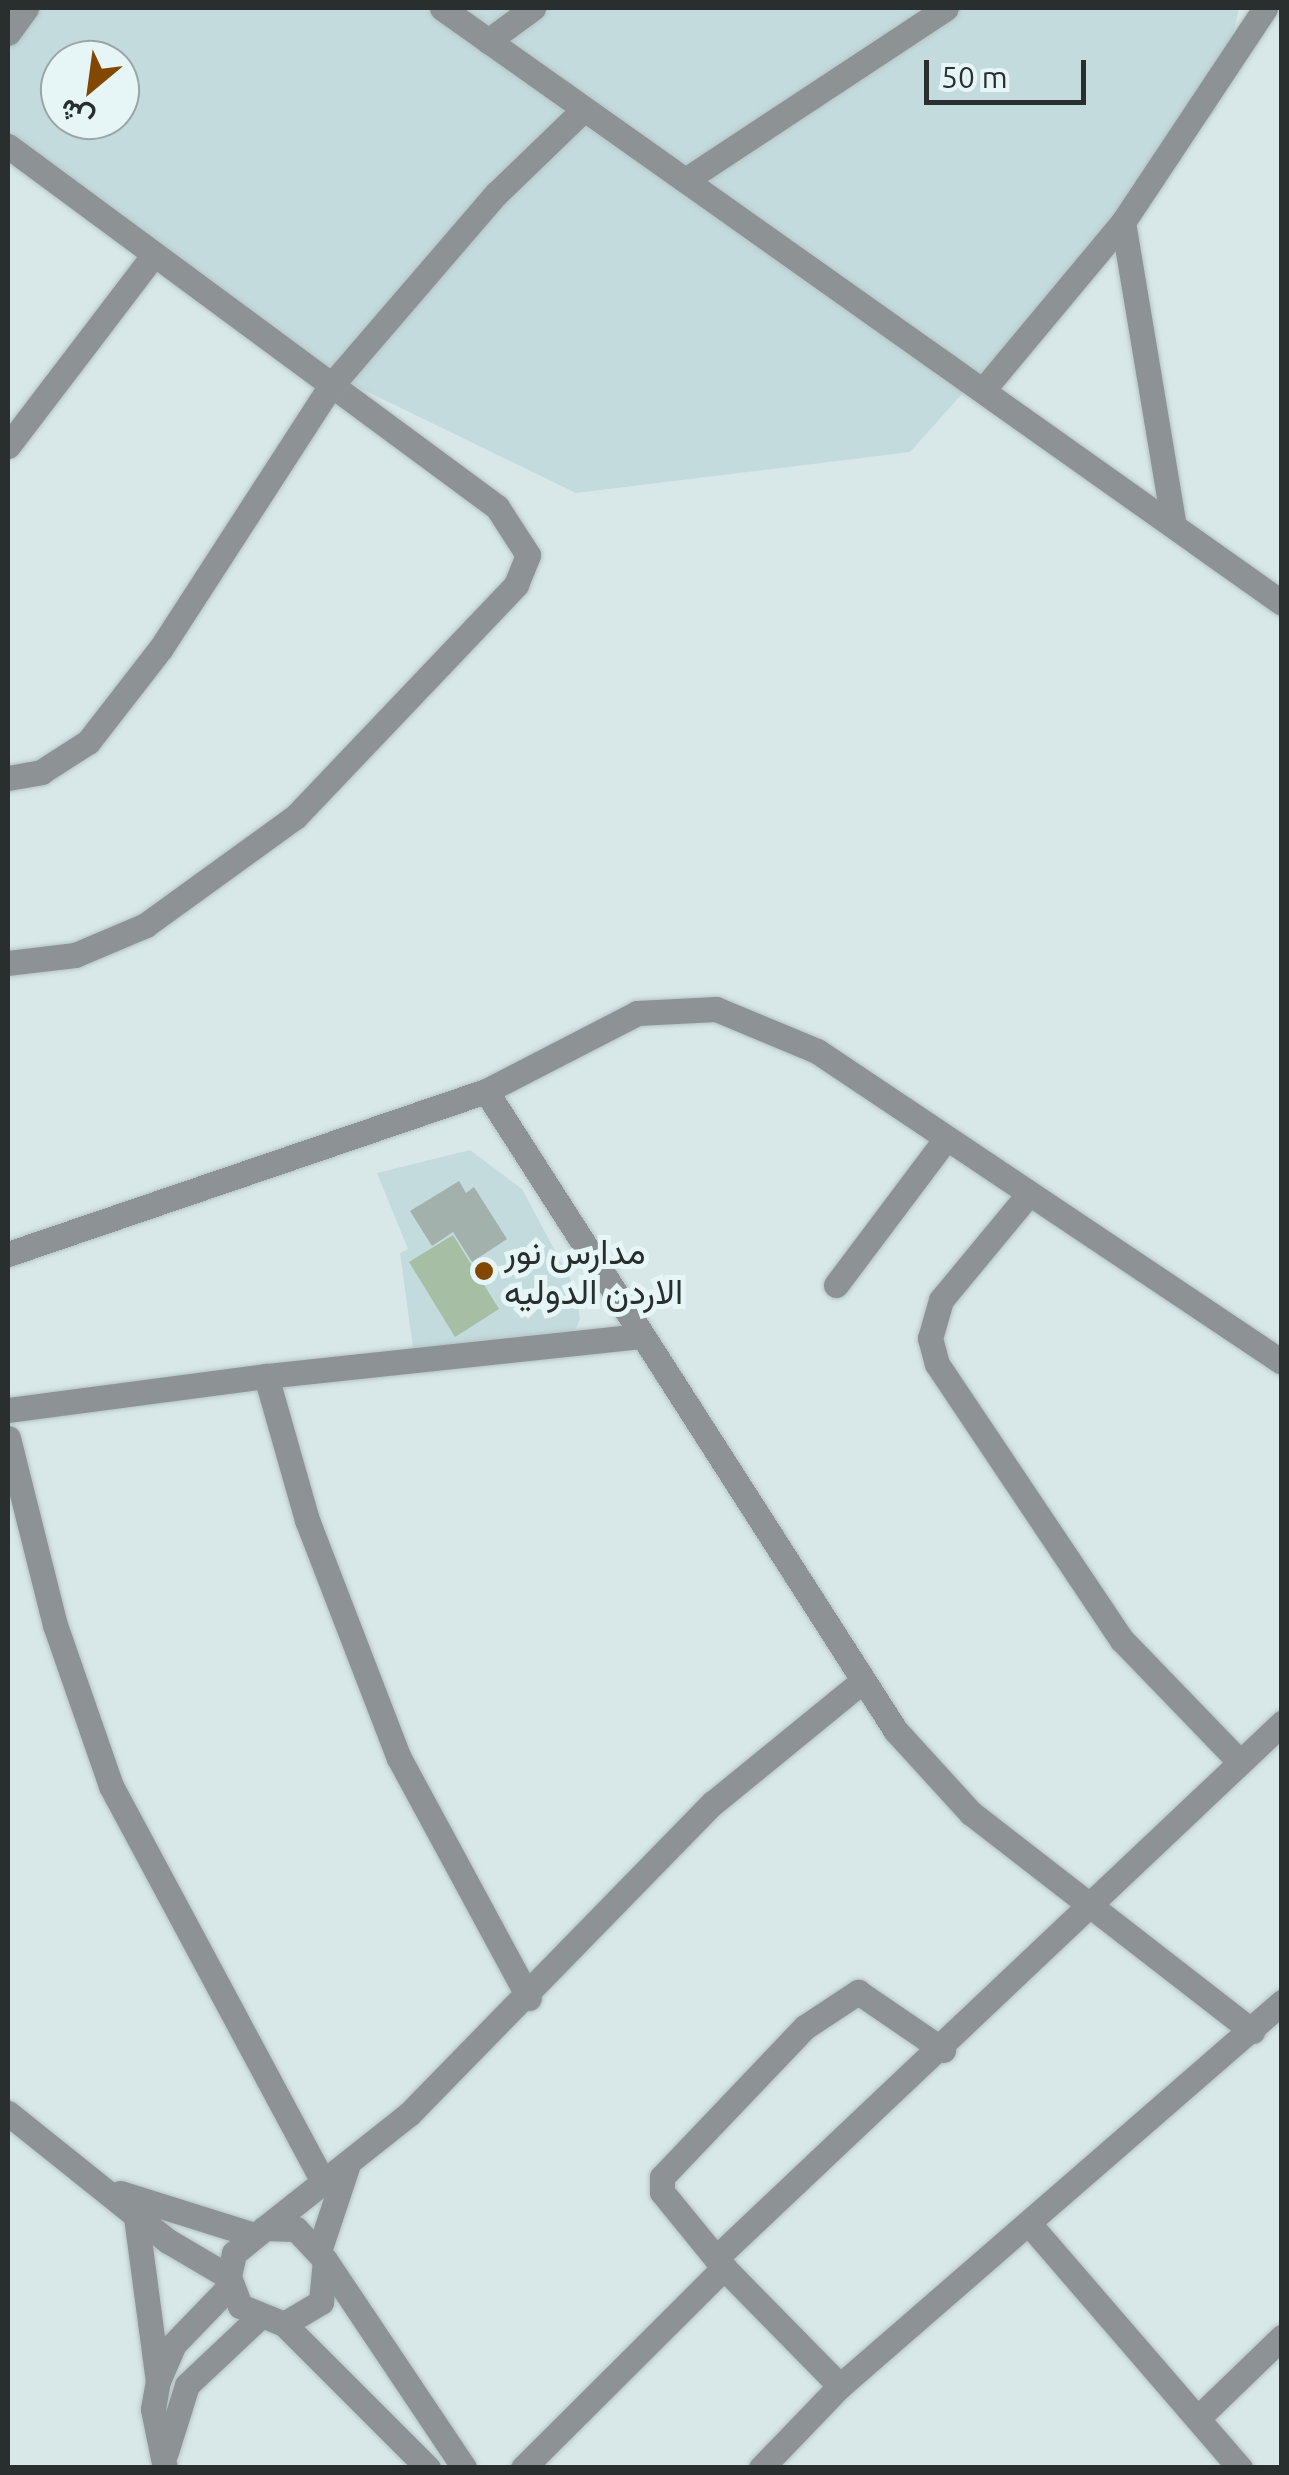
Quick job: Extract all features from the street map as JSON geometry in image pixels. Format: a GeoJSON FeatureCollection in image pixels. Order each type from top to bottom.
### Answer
{"type":"FeatureCollection","features":[{"type":"Feature","properties":{"kind":"street"},"geometry":{"type":"LineString","coordinates":[[8,33],[26,8]]}},
{"type":"Feature","properties":{"kind":"street"},"geometry":{"type":"LineString","coordinates":[[442,8],[1173,522],[1282,603]]}},
{"type":"Feature","properties":{"kind":"street"},"geometry":{"type":"LineString","coordinates":[[488,41],[534,8]]}},
{"type":"Feature","properties":{"kind":"street"},"geometry":{"type":"LineString","coordinates":[[686,178],[946,8]]}},
{"type":"Feature","properties":{"kind":"street"},"geometry":{"type":"LineString","coordinates":[[983,390],[1123,222],[1264,8]]}},
{"type":"Feature","properties":{"kind":"street"},"geometry":{"type":"LineString","coordinates":[[8,778],[40,772],[88,742],[161,648],[328,388],[497,193],[583,110]]}},
{"type":"Feature","properties":{"kind":"street"},"geometry":{"type":"LineString","coordinates":[[8,146],[151,258],[496,507],[522,536],[526,570],[295,817],[146,925],[76,954],[8,964]]}},
{"type":"Feature","properties":{"kind":"street"},"geometry":{"type":"LineString","coordinates":[[1123,222],[1173,522]]}},
{"type":"Feature","properties":{"kind":"street"},"geometry":{"type":"LineString","coordinates":[[8,446],[151,258]]}},
{"type":"Feature","properties":{"kind":"street"},"geometry":{"type":"LineString","coordinates":[[8,1254],[486,1091],[636,1013],[716,1009],[817,1050],[1027,1196],[1282,1362]]}},
{"type":"Feature","properties":{"kind":"street"},"geometry":{"type":"LineString","coordinates":[[486,1091],[859,1684],[945,1788],[1252,2031]]}},
{"type":"Feature","properties":{"kind":"street"},"geometry":{"type":"LineString","coordinates":[[836,1285],[944,1140]]}},
{"type":"Feature","properties":{"kind":"street"},"geometry":{"type":"LineString","coordinates":[[1027,1196],[941,1300],[930,1338],[937,1364],[1122,1640],[1240,1762]]}},
{"type":"Feature","properties":{"kind":"street"},"geometry":{"type":"LineString","coordinates":[[8,1410],[266,1376],[640,1336]]}},
{"type":"Feature","properties":{"kind":"street"},"geometry":{"type":"LineString","coordinates":[[266,1376],[373,1696],[530,1998]]}},
{"type":"Feature","properties":{"kind":"street"},"geometry":{"type":"LineString","coordinates":[[10,1452],[55,1625],[111,1786],[320,2176]]}},
{"type":"Feature","properties":{"kind":"street"},"geometry":{"type":"LineString","coordinates":[[158,2381],[174,2344],[230,2282],[258,2231],[320,2176],[348,2164],[530,1998],[713,1803],[859,1684]]}},
{"type":"Feature","properties":{"kind":"street"},"geometry":{"type":"LineString","coordinates":[[523,2468],[720,2263],[1282,1722]]}},
{"type":"Feature","properties":{"kind":"street"},"geometry":{"type":"LineString","coordinates":[[840,2386],[720,2263],[662,2192],[666,2166],[805,2027],[858,1992],[943,2050]]}},
{"type":"Feature","properties":{"kind":"street"},"geometry":{"type":"LineString","coordinates":[[772,2464],[840,2386],[1031,2226],[1280,2005]]}},
{"type":"Feature","properties":{"kind":"street"},"geometry":{"type":"LineString","coordinates":[[8,2113],[106,2188],[136,2217],[230,2282],[256,2320],[284,2324],[428,2468]]}},
{"type":"Feature","properties":{"kind":"street"},"geometry":{"type":"LineString","coordinates":[[284,2324],[320,2302],[322,2254],[348,2164]]}},
{"type":"Feature","properties":{"kind":"street"},"geometry":{"type":"LineString","coordinates":[[106,2188],[258,2231],[296,2229],[322,2254],[464,2468]]}},
{"type":"Feature","properties":{"kind":"street"},"geometry":{"type":"LineString","coordinates":[[136,2217],[165,2465]]}},
{"type":"Feature","properties":{"kind":"street"},"geometry":{"type":"LineString","coordinates":[[1031,2226],[1198,2418],[1229,2464]]}},
{"type":"Feature","properties":{"kind":"street"},"geometry":{"type":"LineString","coordinates":[[165,2465],[187,2385],[256,2320]]}},
{"type":"Feature","properties":{"kind":"street"},"geometry":{"type":"LineString","coordinates":[[1198,2418],[1282,2337]]}},
{"type":"Feature","properties":{"kind":"shaded area"},"geometry":{"type":"Polygon","coordinates":[[[9,8],[1239,8],[1216,110],[910,452],[576,493],[302,360],[8,134],[9,8]]]}},
{"type":"Feature","properties":{"kind":"shaded area","name":"مدارس نور الاردن الدوليه"},"geometry":{"type":"Polygon","coordinates":[[[470,1150],[522,1189],[576,1290],[580,1319],[575,1330],[414,1355],[400,1253],[408,1249],[377,1173],[470,1150]]]}},
{"type":"Feature","properties":{"kind":"green space"},"geometry":{"type":"Polygon","coordinates":[[[453,1235],[499,1309],[455,1337],[409,1262],[453,1235]]]}},
{"type":"Feature","properties":{"kind":"building"},"geometry":{"type":"Polygon","coordinates":[[[459,1181],[466,1193],[474,1187],[507,1239],[472,1262],[453,1232],[432,1246],[410,1211],[459,1181]]]}},
{"type":"Feature","properties":{"kind":"place","name":"مدارس نور الاردن الدوليه"},"geometry":{"type":"Point","coordinates":[484,1271]}}]}
